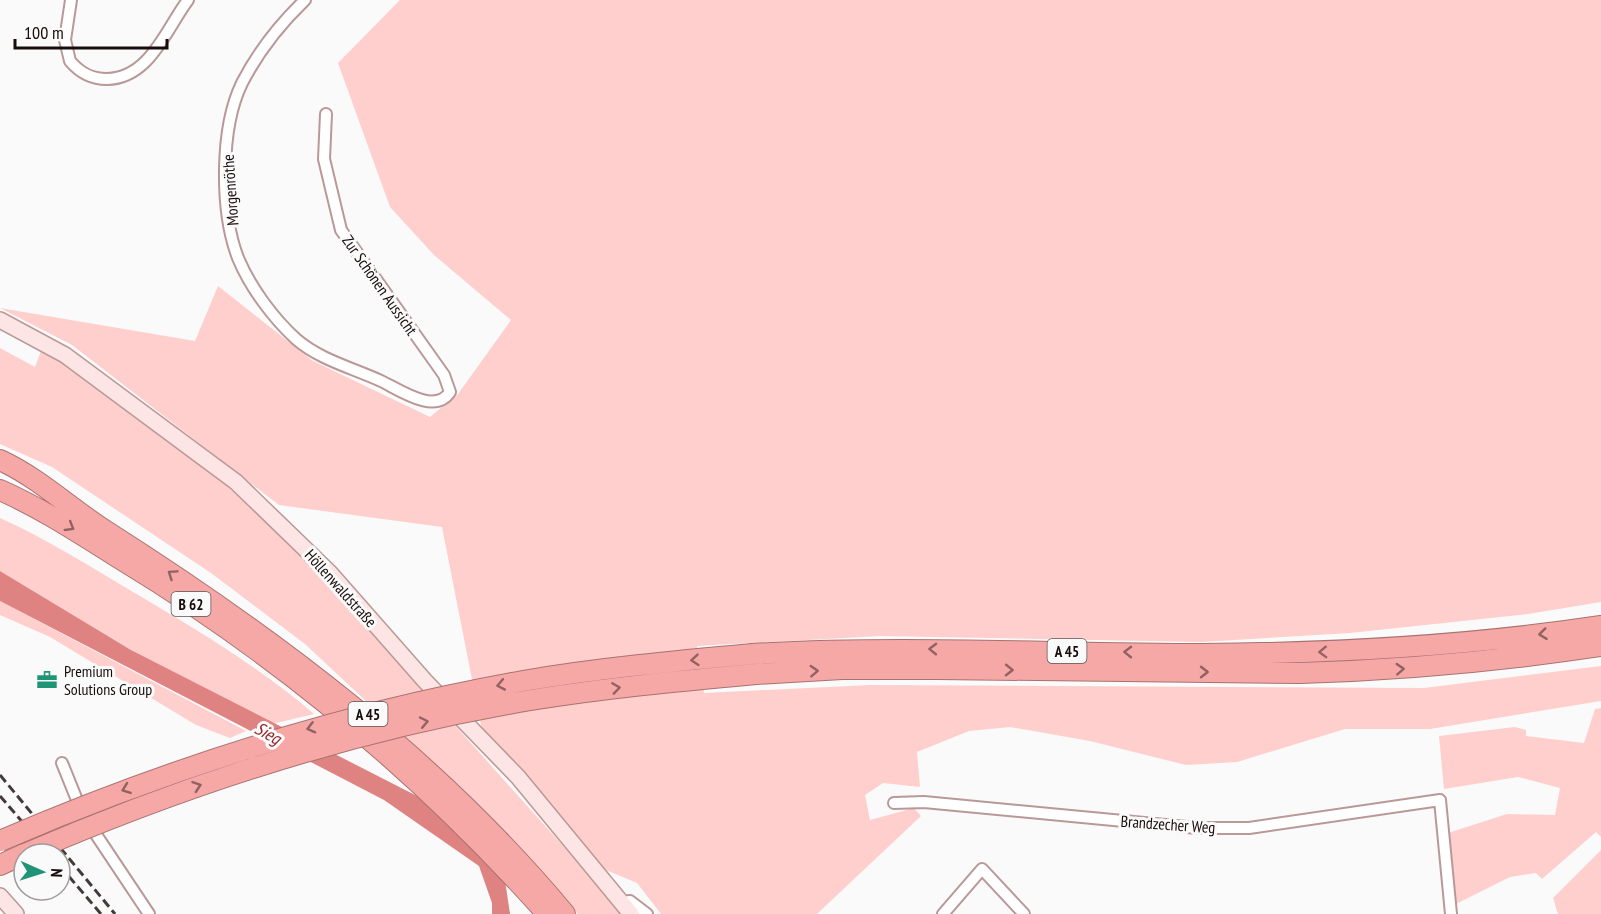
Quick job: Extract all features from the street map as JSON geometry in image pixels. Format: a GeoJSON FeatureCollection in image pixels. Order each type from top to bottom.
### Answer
{"type":"FeatureCollection","features":[{"type":"Feature","properties":{"kind":"highway","name":"B 62"},"geometry":{"type":"LineString","coordinates":[[0,460],[46,488],[79,514],[218,605],[330,688],[377,738]]}},
{"type":"Feature","properties":{"kind":"highway","name":"B 62"},"geometry":{"type":"LineString","coordinates":[[0,477],[79,514]]}},
{"type":"Feature","properties":{"kind":"highway","name":"B 62"},"geometry":{"type":"LineString","coordinates":[[0,490],[71,528],[208,615],[377,738],[475,816],[559,913]]}},
{"type":"Feature","properties":{"kind":"highway","name":"A 45"},"geometry":{"type":"LineString","coordinates":[[52,842],[198,785],[307,751],[417,723],[529,700],[642,684],[754,664],[892,649],[1201,654],[1301,653],[1448,645],[1601,626]]}},
{"type":"Feature","properties":{"kind":"highway","name":"A 45"},"geometry":{"type":"LineString","coordinates":[[0,842],[82,806],[190,766],[300,731],[411,703],[524,681],[627,666],[754,664],[854,669],[1352,671],[1475,663],[1601,646]]}},
{"type":"Feature","properties":{"kind":"street"},"geometry":{"type":"LineString","coordinates":[[71,0],[65,40],[70,61],[90,76],[110,79],[131,73],[146,61],[188,0]]}},
{"type":"Feature","properties":{"kind":"street","name":"Morgenröthe"},"geometry":{"type":"LineString","coordinates":[[305,0],[267,42],[241,85],[229,131],[225,164],[227,200],[238,257],[255,290],[297,339],[341,365],[435,404]]}},
{"type":"Feature","properties":{"kind":"street","name":"Zur Schönen Aussicht"},"geometry":{"type":"LineString","coordinates":[[326,114],[324,159],[341,230],[444,375],[450,392],[445,400],[435,404]]}},
{"type":"Feature","properties":{"kind":"street","name":"Höllenwaldstraße"},"geometry":{"type":"LineString","coordinates":[[0,320],[65,355],[192,447],[245,489],[330,573],[425,681],[518,777],[626,908]]}},
{"type":"Feature","properties":{"kind":"street"},"geometry":{"type":"LineString","coordinates":[[62,763],[83,815],[149,914]]}},
{"type":"Feature","properties":{"kind":"street","name":"Brandzecher Weg"},"geometry":{"type":"LineString","coordinates":[[894,803],[924,802],[1197,828],[1249,828],[1440,800],[1450,914]]}},
{"type":"Feature","properties":{"kind":"street"},"geometry":{"type":"LineString","coordinates":[[943,914],[982,869],[1024,914]]}},
{"type":"Feature","properties":{"kind":"street"},"geometry":{"type":"LineString","coordinates":[[0,896],[16,914]]}},
{"type":"Feature","properties":{"kind":"street"},"geometry":{"type":"LineString","coordinates":[[626,908],[630,901],[647,914]]}},
{"type":"Feature","properties":{"kind":"shaded area"},"geometry":{"type":"Polygon","coordinates":[[[400,0],[1601,0],[1601,602],[1528,614],[1350,633],[1201,642],[880,636],[697,646],[704,693],[870,685],[1424,688],[1601,666],[1601,701],[1430,729],[1345,729],[1237,762],[1186,765],[1090,741],[1010,727],[969,731],[917,752],[920,787],[883,783],[865,795],[870,820],[914,808],[921,816],[817,914],[661,914],[637,883],[606,870],[482,730],[442,527],[279,505],[72,345],[0,308],[195,341],[218,286],[313,361],[430,417],[458,394],[511,320],[434,255],[390,207],[338,63],[400,0]]]}},
{"type":"Feature","properties":{"kind":"shaded area"},"geometry":{"type":"Polygon","coordinates":[[[0,348],[35,367],[42,348],[217,475],[315,569],[624,914],[578,914],[446,776],[305,644],[211,573],[52,467],[0,444],[0,348]]]}},
{"type":"Feature","properties":{"kind":"shaded area"},"geometry":{"type":"Polygon","coordinates":[[[0,518],[65,552],[200,632],[270,679],[314,714],[272,724],[131,650],[0,571],[0,518]]]}},
{"type":"Feature","properties":{"kind":"shaded area"},"geometry":{"type":"Polygon","coordinates":[[[0,601],[246,731],[230,738],[196,725],[50,637],[0,615],[0,601]]]}},
{"type":"Feature","properties":{"kind":"shaded area"},"geometry":{"type":"Polygon","coordinates":[[[1601,708],[1601,837],[1596,832],[1542,879],[1536,873],[1510,877],[1454,905],[1448,833],[1507,814],[1555,815],[1560,788],[1518,777],[1444,789],[1439,736],[1515,727],[1526,730],[1526,736],[1584,743],[1595,709],[1601,708]]]}},
{"type":"Feature","properties":{"kind":"shaded area"},"geometry":{"type":"Polygon","coordinates":[[[1601,850],[1601,914],[1558,914],[1553,898],[1601,850]]]}},
{"type":"Feature","properties":{"kind":"water","name":"Sieg"},"geometry":{"type":"Polygon","coordinates":[[[0,571],[131,650],[417,796],[465,827],[503,867],[510,914],[492,914],[492,903],[479,866],[384,800],[0,601],[0,571]]]}},
{"type":"Feature","properties":{"kind":"railway"},"geometry":{"type":"LineString","coordinates":[[0,775],[115,914]]}},
{"type":"Feature","properties":{"kind":"railway"},"geometry":{"type":"LineString","coordinates":[[0,796],[40,842]]}},
{"type":"Feature","properties":{"kind":"railway"},"geometry":{"type":"LineString","coordinates":[[72,880],[101,914]]}},
{"type":"Feature","properties":{"kind":"place","name":"Premium Solutions Group"},"geometry":{"type":"Point","coordinates":[47,680]}}]}
